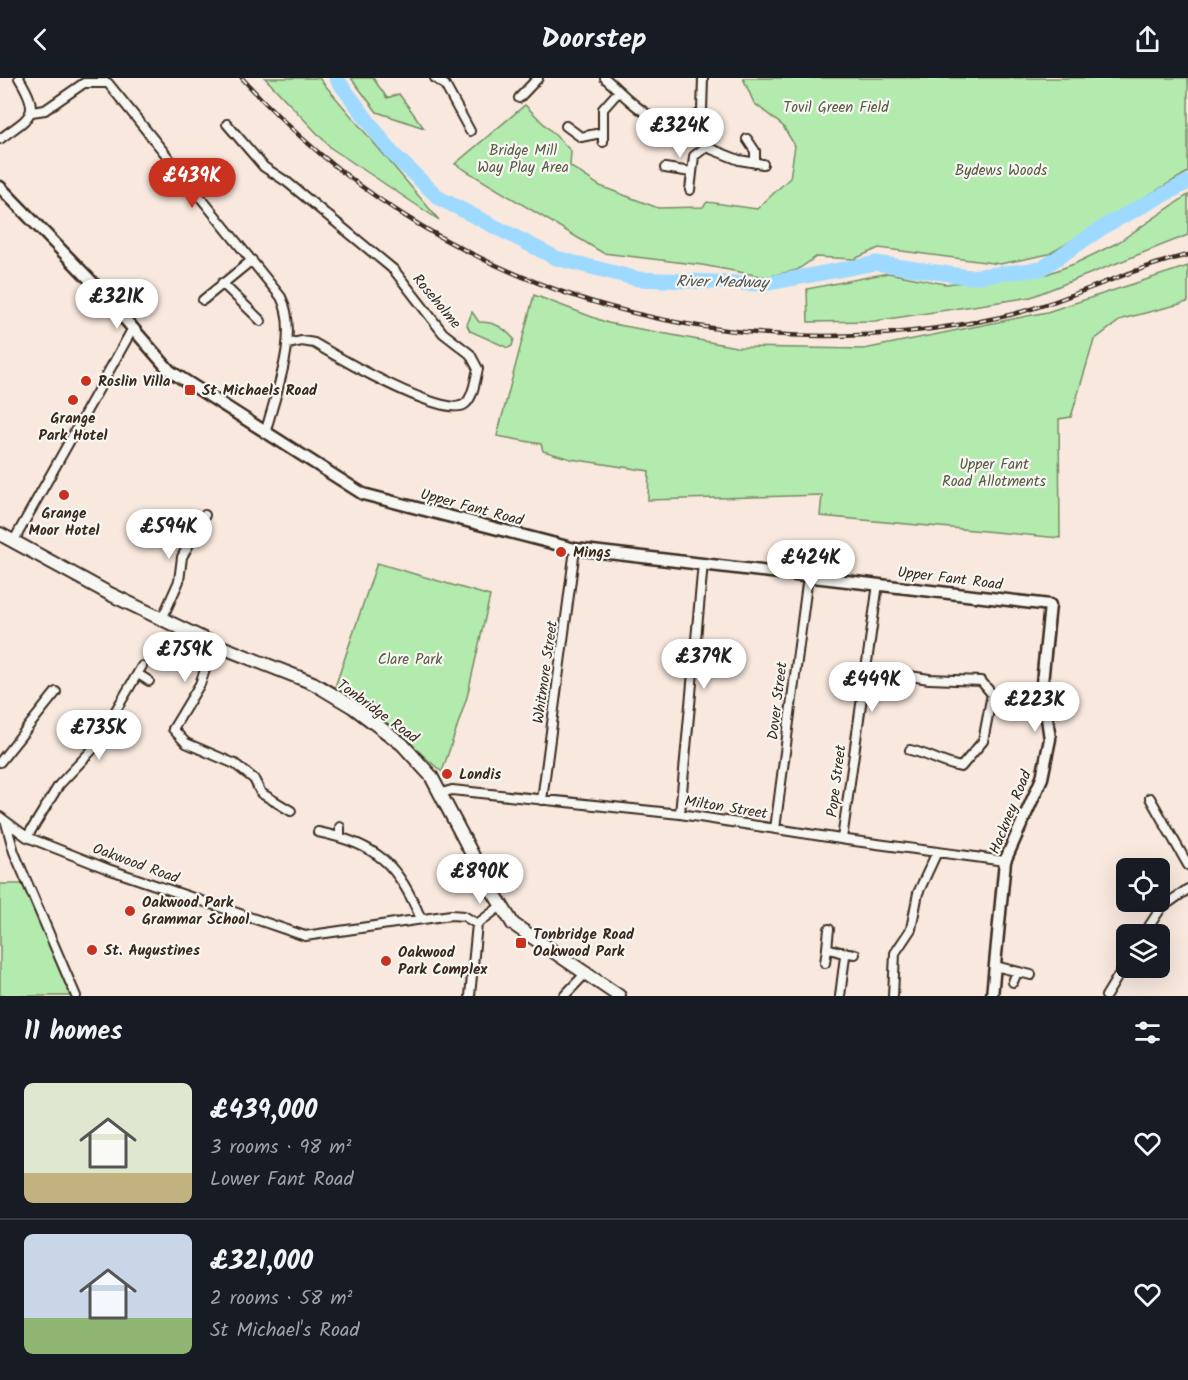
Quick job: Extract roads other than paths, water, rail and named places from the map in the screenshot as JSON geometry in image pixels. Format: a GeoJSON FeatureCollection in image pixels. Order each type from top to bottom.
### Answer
{"type":"FeatureCollection","features":[{"type":"Feature","properties":{"kind":"main road","name":"Tonbridge Road"},"geometry":{"type":"LineString","coordinates":[[0,534],[162,619],[214,644],[313,683],[353,707],[402,744],[420,761],[442,793],[501,906],[513,924],[539,944],[587,972],[620,996]]}},
{"type":"Feature","properties":{"kind":"street"},"geometry":{"type":"LineString","coordinates":[[1,136],[28,120],[32,112],[32,104],[20,78]]}},
{"type":"Feature","properties":{"kind":"street"},"geometry":{"type":"LineString","coordinates":[[435,78],[445,85],[470,131]]}},
{"type":"Feature","properties":{"kind":"street"},"geometry":{"type":"LineString","coordinates":[[519,98],[538,78]]}},
{"type":"Feature","properties":{"kind":"street"},"geometry":{"type":"LineString","coordinates":[[605,78],[656,120],[677,125],[692,121],[702,111],[703,78]]}},
{"type":"Feature","properties":{"kind":"street"},"geometry":{"type":"LineString","coordinates":[[32,112],[45,110],[84,83],[108,83],[252,260],[284,303],[289,329],[287,344],[265,434]]}},
{"type":"Feature","properties":{"kind":"street"},"geometry":{"type":"LineString","coordinates":[[566,126],[581,137],[602,138],[603,109],[619,90]]}},
{"type":"Feature","properties":{"kind":"street"},"geometry":{"type":"LineString","coordinates":[[692,121],[706,147],[739,160],[759,163],[747,139]]}},
{"type":"Feature","properties":{"kind":"street","name":"Roseholme"},"geometry":{"type":"LineString","coordinates":[[227,124],[264,167],[287,182],[394,270],[443,333],[470,354],[478,369],[470,399],[460,406],[449,406],[396,388],[314,344],[302,341],[287,344]]}},
{"type":"Feature","properties":{"kind":"street"},"geometry":{"type":"LineString","coordinates":[[690,190],[693,156],[706,147]]}},
{"type":"Feature","properties":{"kind":"street"},"geometry":{"type":"LineString","coordinates":[[665,168],[691,172]]}},
{"type":"Feature","properties":{"kind":"street","name":"Upper Fant Road"},"geometry":{"type":"LineString","coordinates":[[0,187],[50,235],[170,371],[265,434],[363,494],[575,549],[1050,605]]}},
{"type":"Feature","properties":{"kind":"street"},"geometry":{"type":"LineString","coordinates":[[203,300],[252,260]]}},
{"type":"Feature","properties":{"kind":"street"},"geometry":{"type":"LineString","coordinates":[[222,283],[261,321]]}},
{"type":"Feature","properties":{"kind":"street"},"geometry":{"type":"LineString","coordinates":[[13,542],[133,328]]}},
{"type":"Feature","properties":{"kind":"street"},"geometry":{"type":"LineString","coordinates":[[162,619],[179,581],[182,556],[205,515]]}},
{"type":"Feature","properties":{"kind":"street","name":"Whitmore Street"},"geometry":{"type":"LineString","coordinates":[[542,800],[575,549]]}},
{"type":"Feature","properties":{"kind":"street"},"geometry":{"type":"LineString","coordinates":[[680,814],[703,563]]}},
{"type":"Feature","properties":{"kind":"street","name":"Dover Street"},"geometry":{"type":"LineString","coordinates":[[775,829],[808,576]]}},
{"type":"Feature","properties":{"kind":"street","name":"Pope Street"},"geometry":{"type":"LineString","coordinates":[[842,839],[878,584]]}},
{"type":"Feature","properties":{"kind":"street","name":"Hackney Road"},"geometry":{"type":"LineString","coordinates":[[991,996],[1005,861],[1042,778],[1050,739],[1042,683],[1050,605]]}},
{"type":"Feature","properties":{"kind":"street"},"geometry":{"type":"LineString","coordinates":[[214,644],[200,684],[173,729],[186,742],[235,764],[254,779],[261,793],[291,811]]}},
{"type":"Feature","properties":{"kind":"street"},"geometry":{"type":"LineString","coordinates":[[27,837],[59,785],[93,749],[142,666]]}},
{"type":"Feature","properties":{"kind":"street"},"geometry":{"type":"LineString","coordinates":[[866,669],[929,679],[981,681],[992,694],[983,741],[961,767],[944,765],[928,754],[910,750]]}},
{"type":"Feature","properties":{"kind":"street"},"geometry":{"type":"LineString","coordinates":[[138,674],[148,681]]}},
{"type":"Feature","properties":{"kind":"street"},"geometry":{"type":"LineString","coordinates":[[0,762],[56,692]]}},
{"type":"Feature","properties":{"kind":"street","name":"Milton Street"},"geometry":{"type":"LineString","coordinates":[[442,793],[452,790],[680,814],[1005,861]]}},
{"type":"Feature","properties":{"kind":"street"},"geometry":{"type":"LineString","coordinates":[[1150,798],[1188,865]]}},
{"type":"Feature","properties":{"kind":"street"},"geometry":{"type":"LineString","coordinates":[[3,819],[14,852],[76,996]]}},
{"type":"Feature","properties":{"kind":"street","name":"Oakwood Road"},"geometry":{"type":"LineString","coordinates":[[3,819],[27,837],[119,873],[305,936],[421,919],[464,916],[477,924]]}},
{"type":"Feature","properties":{"kind":"street"},"geometry":{"type":"LineString","coordinates":[[340,827],[340,837]]}},
{"type":"Feature","properties":{"kind":"street"},"geometry":{"type":"LineString","coordinates":[[318,832],[340,837],[361,846],[393,867],[408,887],[421,919]]}},
{"type":"Feature","properties":{"kind":"street"},"geometry":{"type":"LineString","coordinates":[[893,996],[896,954],[911,929],[918,893],[937,852]]}},
{"type":"Feature","properties":{"kind":"street"},"geometry":{"type":"LineString","coordinates":[[1151,924],[1161,908],[1188,889]]}},
{"type":"Feature","properties":{"kind":"street"},"geometry":{"type":"LineString","coordinates":[[470,996],[477,924],[501,906]]}},
{"type":"Feature","properties":{"kind":"street"},"geometry":{"type":"LineString","coordinates":[[825,963],[829,929]]}},
{"type":"Feature","properties":{"kind":"street"},"geometry":{"type":"LineString","coordinates":[[827,948],[855,954]]}},
{"type":"Feature","properties":{"kind":"street"},"geometry":{"type":"LineString","coordinates":[[840,996],[845,958],[841,952]]}},
{"type":"Feature","properties":{"kind":"street"},"geometry":{"type":"LineString","coordinates":[[995,966],[1031,975]]}},
{"type":"Feature","properties":{"kind":"street"},"geometry":{"type":"LineString","coordinates":[[564,996],[587,972]]}},
{"type":"Feature","properties":{"kind":"street"},"geometry":{"type":"LineString","coordinates":[[1013,982],[1017,972]]}},
{"type":"Feature","properties":{"kind":"street"},"geometry":{"type":"LineString","coordinates":[[1106,996],[1117,978]]}},
{"type":"Feature","properties":{"kind":"waterway","name":"River Medway"},"geometry":{"type":"LineString","coordinates":[[336,78],[392,153],[439,198],[556,258],[638,279],[764,284],[876,263],[969,277],[1041,269],[1108,224],[1188,182]]}},
{"type":"Feature","properties":{"kind":"railway"},"geometry":{"type":"LineString","coordinates":[[242,78],[319,152],[403,214],[493,264],[589,301],[689,324],[791,335],[896,333],[1001,317],[1025,311],[1164,261],[1188,255]]}},
{"type":"Feature","properties":{"kind":"place","name":"Roslin Villa"},"geometry":{"type":"Point","coordinates":[86,381]}},
{"type":"Feature","properties":{"kind":"place","name":"St Michaels Road"},"geometry":{"type":"Point","coordinates":[190,390]}},
{"type":"Feature","properties":{"kind":"place","name":"Grange Park Hotel"},"geometry":{"type":"Point","coordinates":[73,400]}},
{"type":"Feature","properties":{"kind":"place","name":"Grange Moor Hotel"},"geometry":{"type":"Point","coordinates":[64,495]}},
{"type":"Feature","properties":{"kind":"place","name":"Mings"},"geometry":{"type":"Point","coordinates":[561,552]}},
{"type":"Feature","properties":{"kind":"place","name":"Londis"},"geometry":{"type":"Point","coordinates":[447,774]}},
{"type":"Feature","properties":{"kind":"place","name":"Oakwood Park Grammar School"},"geometry":{"type":"Point","coordinates":[130,911]}},
{"type":"Feature","properties":{"kind":"place","name":"Tonbridge Road Oakwood Park"},"geometry":{"type":"Point","coordinates":[521,943]}},
{"type":"Feature","properties":{"kind":"place","name":"St. Augustines"},"geometry":{"type":"Point","coordinates":[92,950]}},
{"type":"Feature","properties":{"kind":"place","name":"Oakwood Park Complex"},"geometry":{"type":"Point","coordinates":[386,961]}},
{"type":"Feature","properties":{"kind":"park label","name":"Tovil Green Field"},"geometry":{"type":"Point","coordinates":[836,107]}},
{"type":"Feature","properties":{"kind":"park label","name":"Bridge Mill Way Play Area"},"geometry":{"type":"Point","coordinates":[523,158]}},
{"type":"Feature","properties":{"kind":"park label","name":"Bydews Woods"},"geometry":{"type":"Point","coordinates":[1001,170]}},
{"type":"Feature","properties":{"kind":"park label","name":"Upper Fant Road Allotments"},"geometry":{"type":"Point","coordinates":[994,472]}},
{"type":"Feature","properties":{"kind":"park label","name":"Clare Park"},"geometry":{"type":"Point","coordinates":[410,659]}}]}
